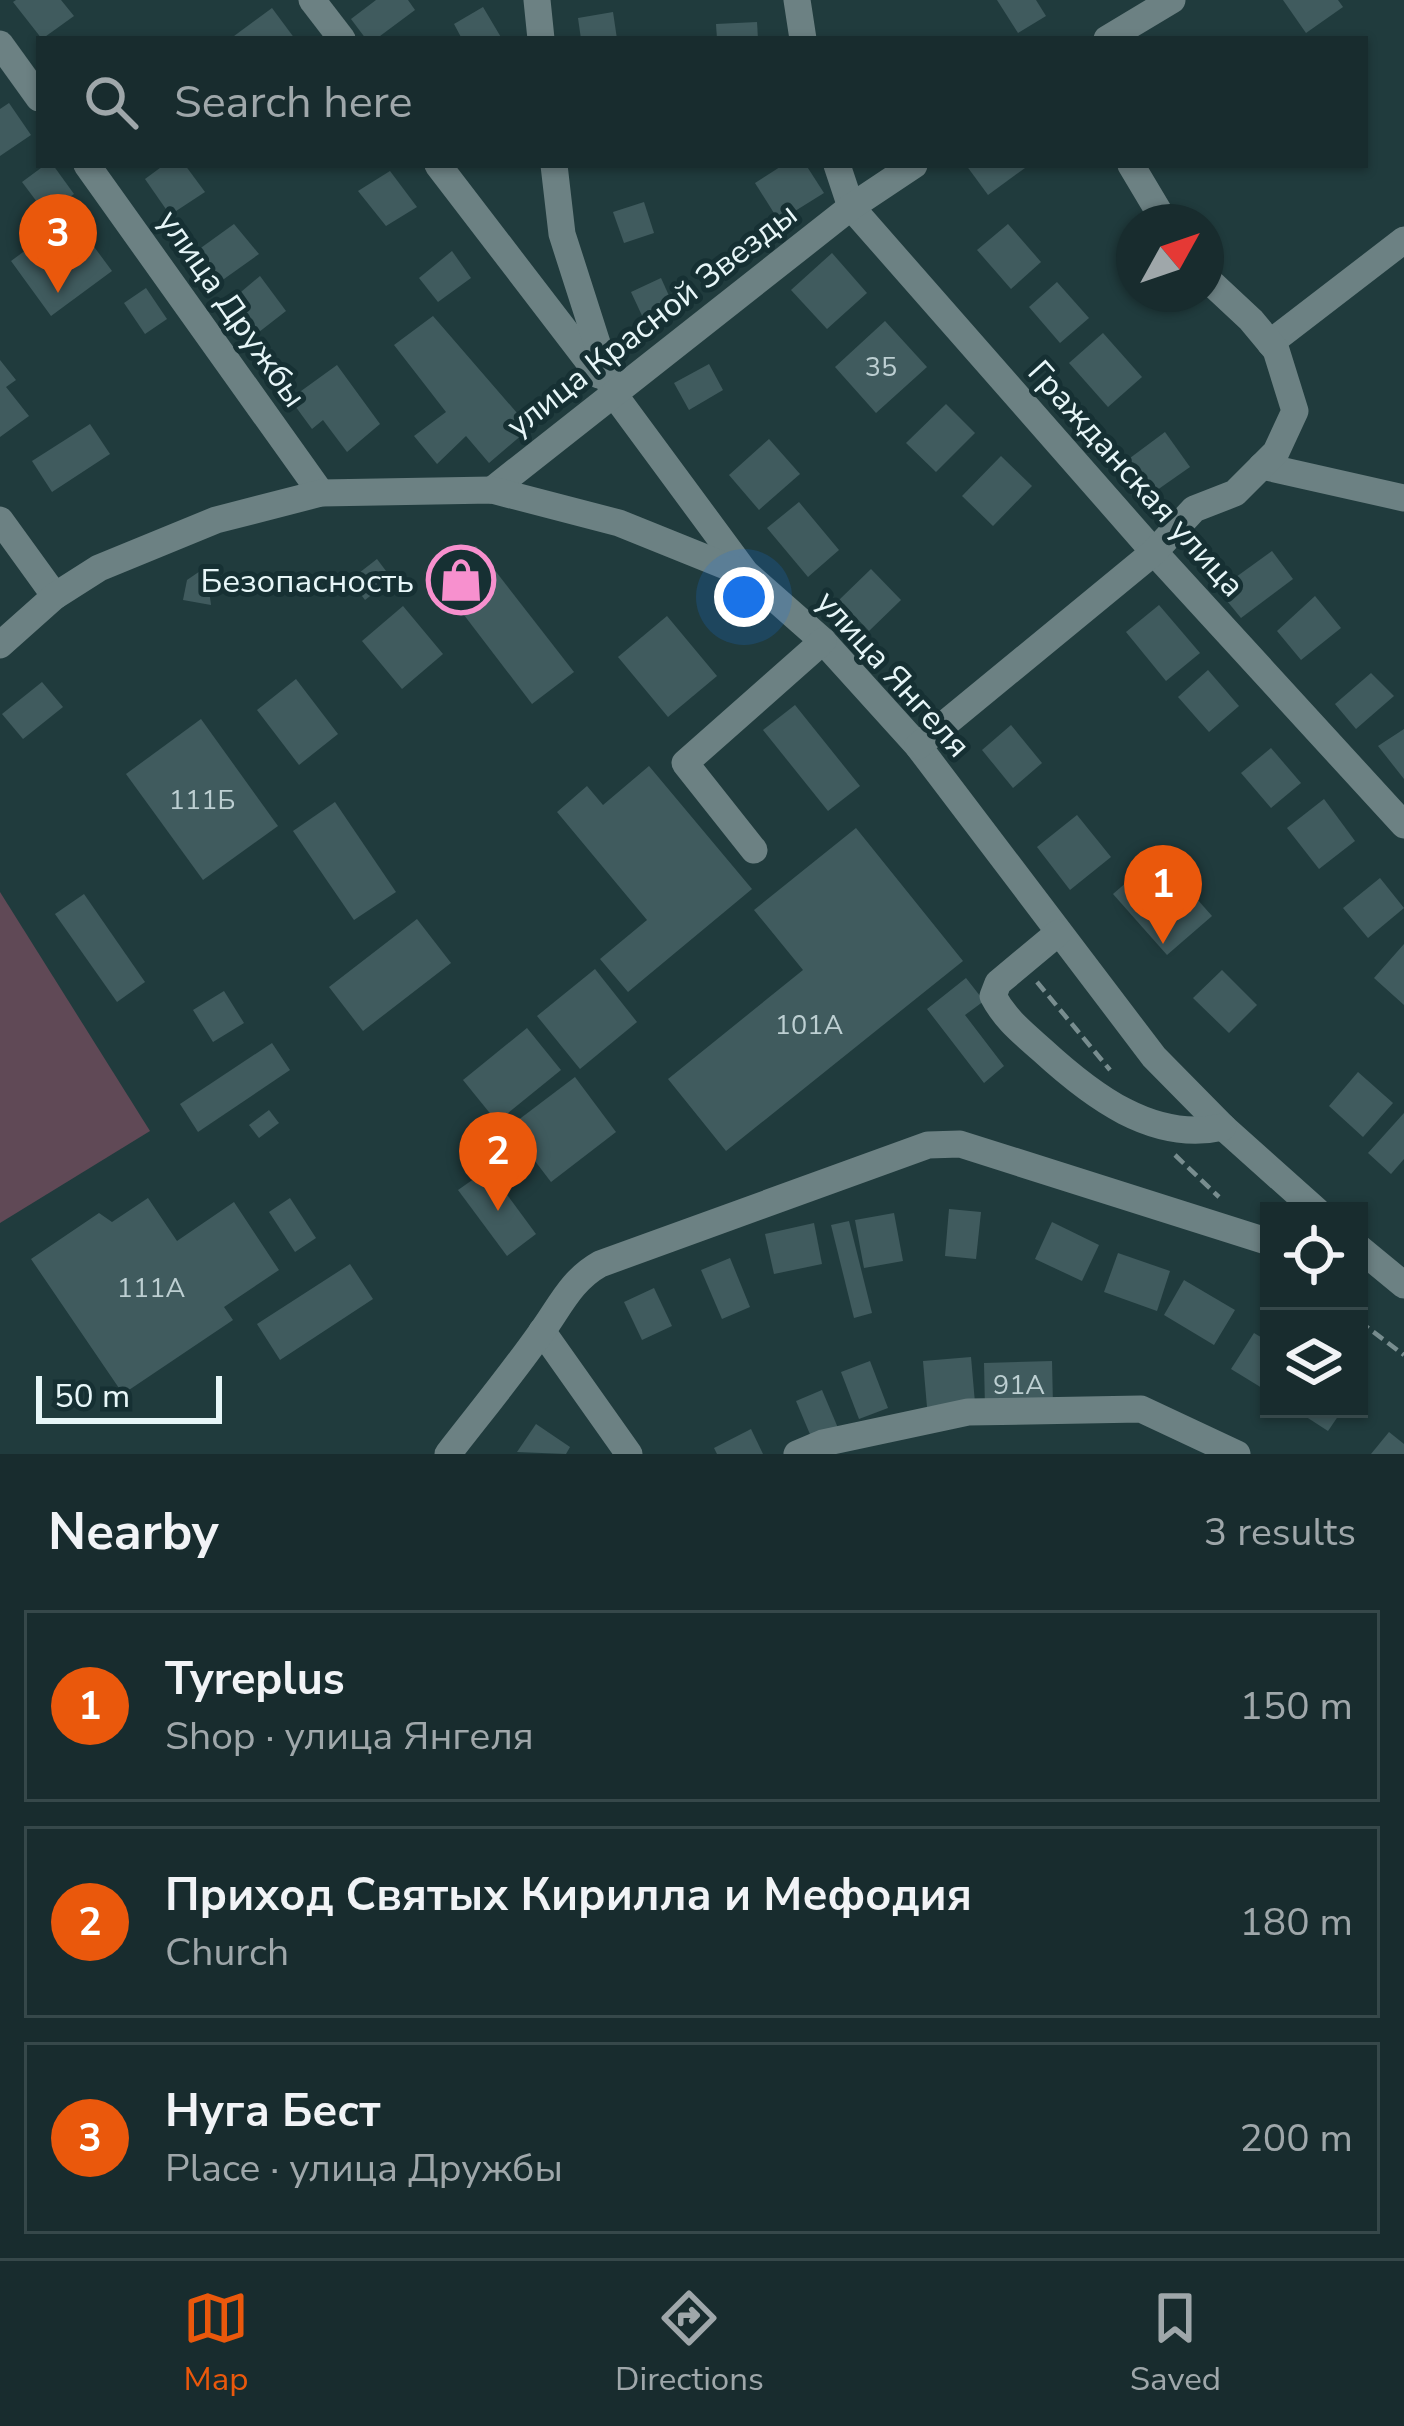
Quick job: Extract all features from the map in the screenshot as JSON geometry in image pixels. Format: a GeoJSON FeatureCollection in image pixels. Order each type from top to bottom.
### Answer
{"type":"FeatureCollection","features":[{"type":"Feature","properties":{"kind":"street"},"geometry":{"type":"LineString","coordinates":[[312,0],[340,36]]}},
{"type":"Feature","properties":{"kind":"street"},"geometry":{"type":"LineString","coordinates":[[537,0],[541,36]]}},
{"type":"Feature","properties":{"kind":"street"},"geometry":{"type":"LineString","coordinates":[[797,0],[802,36]]}},
{"type":"Feature","properties":{"kind":"street"},"geometry":{"type":"LineString","coordinates":[[1112,36],[1172,0]]}},
{"type":"Feature","properties":{"kind":"street"},"geometry":{"type":"LineString","coordinates":[[0,44],[36,94]]}},
{"type":"Feature","properties":{"kind":"street","name":"улица Дружбы"},"geometry":{"type":"LineString","coordinates":[[88,168],[321,493]]}},
{"type":"Feature","properties":{"kind":"street"},"geometry":{"type":"LineString","coordinates":[[440,168],[748,575]]}},
{"type":"Feature","properties":{"kind":"street"},"geometry":{"type":"LineString","coordinates":[[554,168],[562,234],[613,393]]}},
{"type":"Feature","properties":{"kind":"street","name":"Гражданская улица"},"geometry":{"type":"LineString","coordinates":[[838,168],[851,207],[1154,552],[1404,825]]}},
{"type":"Feature","properties":{"kind":"street","name":"улица Красной Звезды"},"geometry":{"type":"LineString","coordinates":[[492,490],[851,207],[910,168]]}},
{"type":"Feature","properties":{"kind":"street"},"geometry":{"type":"LineString","coordinates":[[1133,168],[1154,204]]}},
{"type":"Feature","properties":{"kind":"street"},"geometry":{"type":"LineString","coordinates":[[1270,343],[1404,240]]}},
{"type":"Feature","properties":{"kind":"street"},"geometry":{"type":"LineString","coordinates":[[918,746],[1154,552],[1194,509],[1234,493],[1276,452],[1295,411],[1276,350],[1224,296]]}},
{"type":"Feature","properties":{"kind":"street"},"geometry":{"type":"LineString","coordinates":[[1262,466],[1404,498]]}},
{"type":"Feature","properties":{"kind":"street","name":"улица Янгеля"},"geometry":{"type":"LineString","coordinates":[[0,645],[55,596],[99,568],[216,520],[321,493],[492,490],[619,523],[748,575],[823,641],[918,746],[1154,1057],[1307,1202]]}},
{"type":"Feature","properties":{"kind":"street"},"geometry":{"type":"LineString","coordinates":[[0,520],[55,596]]}},
{"type":"Feature","properties":{"kind":"street"},"geometry":{"type":"LineString","coordinates":[[754,850],[685,763],[823,641]]}},
{"type":"Feature","properties":{"kind":"street"},"geometry":{"type":"LineString","coordinates":[[1058,933],[998,983],[993,995],[1003,1014],[1087,1091],[1116,1107],[1167,1128],[1201,1132],[1223,1127]]}},
{"type":"Feature","properties":{"kind":"street"},"geometry":{"type":"LineString","coordinates":[[448,1454],[569,1288],[600,1264],[928,1144],[961,1144],[1260,1239]]}},
{"type":"Feature","properties":{"kind":"street"},"geometry":{"type":"LineString","coordinates":[[1368,1255],[1404,1285]]}},
{"type":"Feature","properties":{"kind":"street"},"geometry":{"type":"LineString","coordinates":[[542,1330],[629,1454]]}},
{"type":"Feature","properties":{"kind":"street"},"geometry":{"type":"LineString","coordinates":[[797,1454],[823,1443],[968,1412],[1141,1409],[1237,1454]]}},
{"type":"Feature","properties":{"kind":"path"},"geometry":{"type":"LineString","coordinates":[[1368,1328],[1404,1355]]}},
{"type":"Feature","properties":{"kind":"shaded area"},"geometry":{"type":"Polygon","coordinates":[[[0,892],[150,1131],[0,1223],[0,892]]]}},
{"type":"Feature","properties":{"kind":"building"},"geometry":{"type":"Polygon","coordinates":[[[61,0],[74,16],[40,36],[13,2],[61,0]]]}},
{"type":"Feature","properties":{"kind":"building"},"geometry":{"type":"Polygon","coordinates":[[[376,0],[408,0],[415,10],[380,36],[364,36],[351,19],[376,0]]]}},
{"type":"Feature","properties":{"kind":"building"},"geometry":{"type":"Polygon","coordinates":[[[997,0],[1036,0],[1046,16],[1018,33],[997,0]]]}},
{"type":"Feature","properties":{"kind":"building"},"geometry":{"type":"Polygon","coordinates":[[[1283,0],[1338,0],[1343,7],[1306,33],[1283,0]]]}},
{"type":"Feature","properties":{"kind":"building"},"geometry":{"type":"Polygon","coordinates":[[[483,7],[500,36],[460,36],[454,24],[483,7]]]}},
{"type":"Feature","properties":{"kind":"building"},"geometry":{"type":"Polygon","coordinates":[[[272,8],[293,36],[234,36],[272,8]]]}},
{"type":"Feature","properties":{"kind":"building"},"geometry":{"type":"Polygon","coordinates":[[[613,12],[617,36],[581,36],[578,18],[613,12]]]}},
{"type":"Feature","properties":{"kind":"building"},"geometry":{"type":"Polygon","coordinates":[[[757,22],[758,36],[717,36],[716,24],[757,22]]]}},
{"type":"Feature","properties":{"kind":"building"},"geometry":{"type":"Polygon","coordinates":[[[9,103],[31,135],[0,156],[0,109],[9,103]]]}},
{"type":"Feature","properties":{"kind":"building"},"geometry":{"type":"Polygon","coordinates":[[[41,168],[55,168],[74,194],[46,214],[22,182],[41,168]]]}},
{"type":"Feature","properties":{"kind":"building"},"geometry":{"type":"Polygon","coordinates":[[[160,168],[187,168],[205,192],[170,215],[145,179],[160,168]]]}},
{"type":"Feature","properties":{"kind":"building"},"geometry":{"type":"Polygon","coordinates":[[[778,168],[808,168],[824,193],[779,221],[755,183],[778,168]]]}},
{"type":"Feature","properties":{"kind":"building"},"geometry":{"type":"Polygon","coordinates":[[[968,168],[1025,168],[988,195],[968,168]]]}},
{"type":"Feature","properties":{"kind":"building"},"geometry":{"type":"Polygon","coordinates":[[[390,171],[417,207],[386,226],[358,191],[390,171]]]}},
{"type":"Feature","properties":{"kind":"building"},"geometry":{"type":"Polygon","coordinates":[[[644,202],[654,233],[624,243],[613,212],[644,202]]]}},
{"type":"Feature","properties":{"kind":"building"},"geometry":{"type":"Polygon","coordinates":[[[234,224],[259,254],[217,284],[191,255],[234,224]]]}},
{"type":"Feature","properties":{"kind":"building"},"geometry":{"type":"Polygon","coordinates":[[[1008,224],[1041,262],[1011,289],[977,250],[1008,224]]]}},
{"type":"Feature","properties":{"kind":"building"},"geometry":{"type":"Polygon","coordinates":[[[89,240],[112,271],[51,316],[11,261],[34,244],[51,267],[89,240]]]}},
{"type":"Feature","properties":{"kind":"building"},"geometry":{"type":"Polygon","coordinates":[[[452,251],[471,278],[438,302],[419,278],[452,251]]]}},
{"type":"Feature","properties":{"kind":"building"},"geometry":{"type":"Polygon","coordinates":[[[832,253],[867,293],[827,329],[791,290],[832,253]]]}},
{"type":"Feature","properties":{"kind":"building"},"geometry":{"type":"Polygon","coordinates":[[[260,276],[286,311],[259,332],[235,297],[260,276]]]}},
{"type":"Feature","properties":{"kind":"building"},"geometry":{"type":"Polygon","coordinates":[[[661,278],[675,309],[645,322],[631,292],[661,278]]]}},
{"type":"Feature","properties":{"kind":"building"},"geometry":{"type":"Polygon","coordinates":[[[1057,282],[1089,318],[1060,343],[1029,307],[1057,282]]]}},
{"type":"Feature","properties":{"kind":"building"},"geometry":{"type":"Polygon","coordinates":[[[146,288],[167,319],[145,334],[124,303],[146,288]]]}},
{"type":"Feature","properties":{"kind":"building"},"geometry":{"type":"Polygon","coordinates":[[[433,316],[530,428],[489,463],[466,436],[437,464],[414,436],[446,412],[394,345],[433,316]]]}},
{"type":"Feature","properties":{"kind":"building"},"geometry":{"type":"Polygon","coordinates":[[[885,321],[927,367],[876,413],[835,367],[885,321]]]}},
{"type":"Feature","properties":{"kind":"building"},"geometry":{"type":"Polygon","coordinates":[[[1103,333],[1142,377],[1108,407],[1069,363],[1103,333]]]}},
{"type":"Feature","properties":{"kind":"building"},"geometry":{"type":"Polygon","coordinates":[[[0,360],[16,380],[6,387],[29,416],[0,437],[0,360]]]}},
{"type":"Feature","properties":{"kind":"building"},"geometry":{"type":"Polygon","coordinates":[[[709,364],[723,390],[689,410],[674,383],[709,364]]]}},
{"type":"Feature","properties":{"kind":"building"},"geometry":{"type":"Polygon","coordinates":[[[337,365],[380,424],[347,452],[323,420],[312,429],[290,399],[337,365]]]}},
{"type":"Feature","properties":{"kind":"building"},"geometry":{"type":"Polygon","coordinates":[[[946,404],[975,433],[936,472],[906,443],[946,404]]]}},
{"type":"Feature","properties":{"kind":"building"},"geometry":{"type":"Polygon","coordinates":[[[90,424],[110,454],[52,492],[32,461],[90,424]]]}},
{"type":"Feature","properties":{"kind":"building"},"geometry":{"type":"Polygon","coordinates":[[[1165,432],[1190,467],[1150,495],[1126,461],[1165,432]]]}},
{"type":"Feature","properties":{"kind":"building"},"geometry":{"type":"Polygon","coordinates":[[[769,439],[800,474],[759,510],[729,475],[769,439]]]}},
{"type":"Feature","properties":{"kind":"building"},"geometry":{"type":"Polygon","coordinates":[[[1001,456],[1032,486],[993,526],[962,496],[1001,456]]]}},
{"type":"Feature","properties":{"kind":"building"},"geometry":{"type":"Polygon","coordinates":[[[799,502],[839,550],[808,577],[767,528],[799,502]]]}},
{"type":"Feature","properties":{"kind":"building"},"geometry":{"type":"Polygon","coordinates":[[[476,546],[574,672],[532,704],[435,577],[476,546]]]}},
{"type":"Feature","properties":{"kind":"building"},"geometry":{"type":"Polygon","coordinates":[[[1272,551],[1293,579],[1241,618],[1218,590],[1272,551]]]}},
{"type":"Feature","properties":{"kind":"building"},"geometry":{"type":"Polygon","coordinates":[[[377,559],[392,579],[365,600],[350,580],[377,559]]]}},
{"type":"Feature","properties":{"kind":"building"},"geometry":{"type":"Polygon","coordinates":[[[206,567],[211,605],[183,600],[187,580],[206,567]]]}},
{"type":"Feature","properties":{"kind":"building"},"geometry":{"type":"Polygon","coordinates":[[[871,569],[901,600],[869,631],[839,600],[871,569]]]}},
{"type":"Feature","properties":{"kind":"building"},"geometry":{"type":"Polygon","coordinates":[[[1315,596],[1341,628],[1301,660],[1277,631],[1315,596]]]}},
{"type":"Feature","properties":{"kind":"building"},"geometry":{"type":"Polygon","coordinates":[[[1159,605],[1200,653],[1166,681],[1126,632],[1159,605]]]}},
{"type":"Feature","properties":{"kind":"building"},"geometry":{"type":"Polygon","coordinates":[[[403,606],[443,654],[402,689],[362,641],[403,606]]]}},
{"type":"Feature","properties":{"kind":"building"},"geometry":{"type":"Polygon","coordinates":[[[667,616],[717,676],[668,717],[618,657],[667,616]]]}},
{"type":"Feature","properties":{"kind":"building"},"geometry":{"type":"Polygon","coordinates":[[[1208,670],[1239,706],[1209,732],[1178,697],[1208,670]]]}},
{"type":"Feature","properties":{"kind":"building"},"geometry":{"type":"Polygon","coordinates":[[[1371,673],[1394,696],[1356,729],[1335,704],[1371,673]]]}},
{"type":"Feature","properties":{"kind":"building"},"geometry":{"type":"Polygon","coordinates":[[[296,679],[338,734],[299,765],[257,710],[296,679]]]}},
{"type":"Feature","properties":{"kind":"building"},"geometry":{"type":"Polygon","coordinates":[[[42,682],[63,707],[23,739],[2,714],[42,682]]]}},
{"type":"Feature","properties":{"kind":"building"},"geometry":{"type":"Polygon","coordinates":[[[795,705],[860,786],[828,811],[763,730],[795,705]]]}},
{"type":"Feature","properties":{"kind":"building"},"geometry":{"type":"Polygon","coordinates":[[[201,719],[278,826],[203,880],[126,774],[201,719]]]}},
{"type":"Feature","properties":{"kind":"building"},"geometry":{"type":"Polygon","coordinates":[[[1011,725],[1042,763],[1013,788],[982,750],[1011,725]]]}},
{"type":"Feature","properties":{"kind":"building"},"geometry":{"type":"Polygon","coordinates":[[[1404,729],[1404,779],[1378,746],[1404,729]]]}},
{"type":"Feature","properties":{"kind":"building"},"geometry":{"type":"Polygon","coordinates":[[[1271,748],[1301,783],[1271,808],[1241,773],[1271,748]]]}},
{"type":"Feature","properties":{"kind":"building"},"geometry":{"type":"Polygon","coordinates":[[[649,766],[752,889],[628,992],[600,959],[647,920],[557,812],[587,786],[603,805],[649,766]]]}},
{"type":"Feature","properties":{"kind":"building"},"geometry":{"type":"Polygon","coordinates":[[[1324,799],[1355,841],[1319,869],[1287,828],[1324,799]]]}},
{"type":"Feature","properties":{"kind":"building"},"geometry":{"type":"Polygon","coordinates":[[[335,802],[396,892],[354,920],[293,831],[335,802]]]}},
{"type":"Feature","properties":{"kind":"building"},"geometry":{"type":"Polygon","coordinates":[[[1077,815],[1111,857],[1070,890],[1037,847],[1077,815]]]}},
{"type":"Feature","properties":{"kind":"building"},"geometry":{"type":"Polygon","coordinates":[[[856,828],[963,961],[726,1151],[668,1079],[803,970],[754,910],[856,828]]]}},
{"type":"Feature","properties":{"kind":"building"},"geometry":{"type":"Polygon","coordinates":[[[1158,855],[1212,916],[1167,955],[1113,894],[1158,855]]]}},
{"type":"Feature","properties":{"kind":"building"},"geometry":{"type":"Polygon","coordinates":[[[1380,878],[1404,908],[1368,938],[1343,908],[1380,878]]]}},
{"type":"Feature","properties":{"kind":"building"},"geometry":{"type":"Polygon","coordinates":[[[84,894],[145,982],[117,1002],[55,914],[84,894]]]}},
{"type":"Feature","properties":{"kind":"building"},"geometry":{"type":"Polygon","coordinates":[[[417,919],[451,963],[363,1031],[329,987],[417,919]]]}},
{"type":"Feature","properties":{"kind":"building"},"geometry":{"type":"Polygon","coordinates":[[[1404,944],[1404,1005],[1374,978],[1404,944]]]}},
{"type":"Feature","properties":{"kind":"building"},"geometry":{"type":"Polygon","coordinates":[[[595,969],[637,1022],[580,1069],[537,1016],[595,969]]]}},
{"type":"Feature","properties":{"kind":"building"},"geometry":{"type":"Polygon","coordinates":[[[1222,970],[1257,1005],[1229,1033],[1193,998],[1222,970]]]}},
{"type":"Feature","properties":{"kind":"building"},"geometry":{"type":"Polygon","coordinates":[[[966,978],[984,1001],[965,1015],[1004,1066],[984,1083],[927,1009],[966,978]]]}},
{"type":"Feature","properties":{"kind":"building"},"geometry":{"type":"Polygon","coordinates":[[[224,991],[244,1023],[213,1042],[193,1010],[224,991]]]}},
{"type":"Feature","properties":{"kind":"building"},"geometry":{"type":"Polygon","coordinates":[[[527,1028],[561,1070],[497,1122],[463,1080],[527,1028]]]}},
{"type":"Feature","properties":{"kind":"building"},"geometry":{"type":"Polygon","coordinates":[[[272,1043],[290,1070],[198,1132],[180,1104],[272,1043]]]}},
{"type":"Feature","properties":{"kind":"building"},"geometry":{"type":"Polygon","coordinates":[[[1358,1072],[1393,1103],[1363,1137],[1329,1106],[1358,1072]]]}},
{"type":"Feature","properties":{"kind":"building"},"geometry":{"type":"Polygon","coordinates":[[[575,1077],[616,1132],[551,1182],[509,1127],[575,1077]]]}},
{"type":"Feature","properties":{"kind":"building"},"geometry":{"type":"Polygon","coordinates":[[[269,1110],[279,1123],[259,1138],[249,1125],[269,1110]]]}},
{"type":"Feature","properties":{"kind":"building"},"geometry":{"type":"Polygon","coordinates":[[[1404,1113],[1404,1159],[1391,1174],[1368,1153],[1404,1113]]]}},
{"type":"Feature","properties":{"kind":"building"},"geometry":{"type":"Polygon","coordinates":[[[488,1169],[536,1234],[507,1256],[458,1190],[488,1169]]]}},
{"type":"Feature","properties":{"kind":"building"},"geometry":{"type":"Polygon","coordinates":[[[148,1198],[177,1241],[234,1202],[279,1270],[224,1307],[233,1320],[123,1394],[31,1259],[99,1213],[112,1222],[148,1198]]]}},
{"type":"Feature","properties":{"kind":"building"},"geometry":{"type":"Polygon","coordinates":[[[290,1198],[316,1238],[295,1252],[269,1212],[290,1198]]]}},
{"type":"Feature","properties":{"kind":"building"},"geometry":{"type":"Polygon","coordinates":[[[949,1209],[981,1212],[976,1259],[945,1256],[949,1209]]]}},
{"type":"Feature","properties":{"kind":"building"},"geometry":{"type":"Polygon","coordinates":[[[894,1213],[903,1261],[864,1268],[855,1220],[894,1213]]]}},
{"type":"Feature","properties":{"kind":"building"},"geometry":{"type":"Polygon","coordinates":[[[849,1221],[872,1313],[854,1318],[831,1225],[849,1221]]]}},
{"type":"Feature","properties":{"kind":"building"},"geometry":{"type":"Polygon","coordinates":[[[1052,1222],[1099,1245],[1082,1281],[1035,1259],[1052,1222]]]}},
{"type":"Feature","properties":{"kind":"building"},"geometry":{"type":"Polygon","coordinates":[[[814,1223],[822,1264],[774,1274],[765,1234],[814,1223]]]}},
{"type":"Feature","properties":{"kind":"building"},"geometry":{"type":"Polygon","coordinates":[[[1118,1253],[1170,1271],[1157,1311],[1104,1292],[1118,1253]]]}},
{"type":"Feature","properties":{"kind":"building"},"geometry":{"type":"Polygon","coordinates":[[[730,1258],[750,1307],[722,1319],[701,1270],[730,1258]]]}},
{"type":"Feature","properties":{"kind":"building"},"geometry":{"type":"Polygon","coordinates":[[[350,1264],[373,1299],[280,1360],[257,1324],[350,1264]]]}},
{"type":"Feature","properties":{"kind":"building"},"geometry":{"type":"Polygon","coordinates":[[[1184,1280],[1235,1310],[1214,1345],[1164,1315],[1184,1280]]]}},
{"type":"Feature","properties":{"kind":"building"},"geometry":{"type":"Polygon","coordinates":[[[654,1288],[672,1326],[642,1340],[624,1302],[654,1288]]]}},
{"type":"Feature","properties":{"kind":"building"},"geometry":{"type":"Polygon","coordinates":[[[1254,1333],[1260,1337],[1260,1387],[1231,1369],[1254,1333]]]}},
{"type":"Feature","properties":{"kind":"building"},"geometry":{"type":"Polygon","coordinates":[[[971,1357],[975,1403],[927,1407],[923,1361],[971,1357]]]}},
{"type":"Feature","properties":{"kind":"building"},"geometry":{"type":"Polygon","coordinates":[[[870,1361],[888,1408],[859,1419],[841,1372],[870,1361]]]}},
{"type":"Feature","properties":{"kind":"building"},"geometry":{"type":"Polygon","coordinates":[[[1052,1361],[1053,1406],[985,1408],[984,1363],[1052,1361]]]}},
{"type":"Feature","properties":{"kind":"building"},"geometry":{"type":"Polygon","coordinates":[[[822,1390],[838,1428],[812,1439],[796,1401],[822,1390]]]}},
{"type":"Feature","properties":{"kind":"building"},"geometry":{"type":"Polygon","coordinates":[[[1308,1418],[1337,1418],[1328,1431],[1308,1418]]]}},
{"type":"Feature","properties":{"kind":"building"},"geometry":{"type":"Polygon","coordinates":[[[536,1424],[570,1447],[566,1454],[517,1452],[536,1424]]]}},
{"type":"Feature","properties":{"kind":"building"},"geometry":{"type":"Polygon","coordinates":[[[751,1429],[763,1454],[717,1454],[714,1448],[751,1429]]]}},
{"type":"Feature","properties":{"kind":"building"},"geometry":{"type":"Polygon","coordinates":[[[1389,1432],[1404,1444],[1404,1454],[1371,1454],[1389,1432]]]}},
{"type":"Feature","properties":{"kind":"place","name":"Нуга Бест"},"geometry":{"type":"Point","coordinates":[58,293]}},
{"type":"Feature","properties":{"kind":"place","name":"Безопасность"},"geometry":{"type":"Point","coordinates":[461,580]}},
{"type":"Feature","properties":{"kind":"place","name":"Tyreplus"},"geometry":{"type":"Point","coordinates":[1163,944]}},
{"type":"Feature","properties":{"kind":"place","name":"Приход Святых Кирилла и Мефодия"},"geometry":{"type":"Point","coordinates":[498,1211]}}]}
